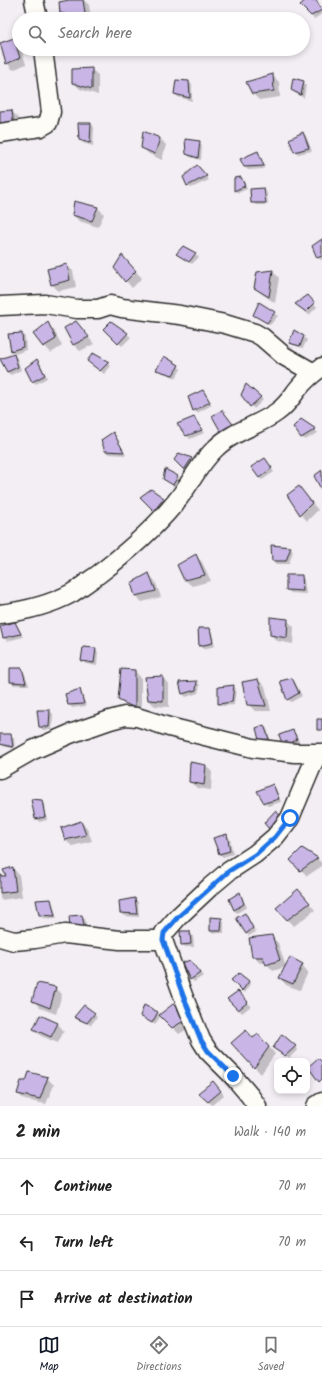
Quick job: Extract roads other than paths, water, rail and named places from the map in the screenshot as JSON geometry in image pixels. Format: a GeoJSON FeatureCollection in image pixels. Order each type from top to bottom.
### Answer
{"type":"FeatureCollection","features":[{"type":"Feature","properties":{"kind":"street"},"geometry":{"type":"LineString","coordinates":[[34,0],[37,12]]}},
{"type":"Feature","properties":{"kind":"street"},"geometry":{"type":"LineString","coordinates":[[0,133],[41,127],[48,123],[51,112],[44,56]]}},
{"type":"Feature","properties":{"kind":"street"},"geometry":{"type":"LineString","coordinates":[[0,306],[45,304],[77,309],[98,309],[110,305],[122,308],[180,315],[224,324],[255,333],[262,337],[284,356],[318,370],[298,389],[286,405],[276,413],[244,429],[217,446],[201,464],[176,502],[152,529],[113,563],[73,592],[41,606],[19,612],[0,614]]}},
{"type":"Feature","properties":{"kind":"street"},"geometry":{"type":"LineString","coordinates":[[0,769],[33,750],[77,732],[125,716],[144,718],[170,727],[253,748],[319,754],[290,818],[275,837],[256,854],[229,871],[178,917],[164,933],[163,940],[201,1040],[208,1051],[242,1086],[257,1106]]}},
{"type":"Feature","properties":{"kind":"street"},"geometry":{"type":"LineString","coordinates":[[0,937],[14,941],[65,934],[120,940],[163,940]]}},
{"type":"Feature","properties":{"kind":"street"},"geometry":{"type":"LineString","coordinates":[[316,1106],[322,1102]]}}]}
